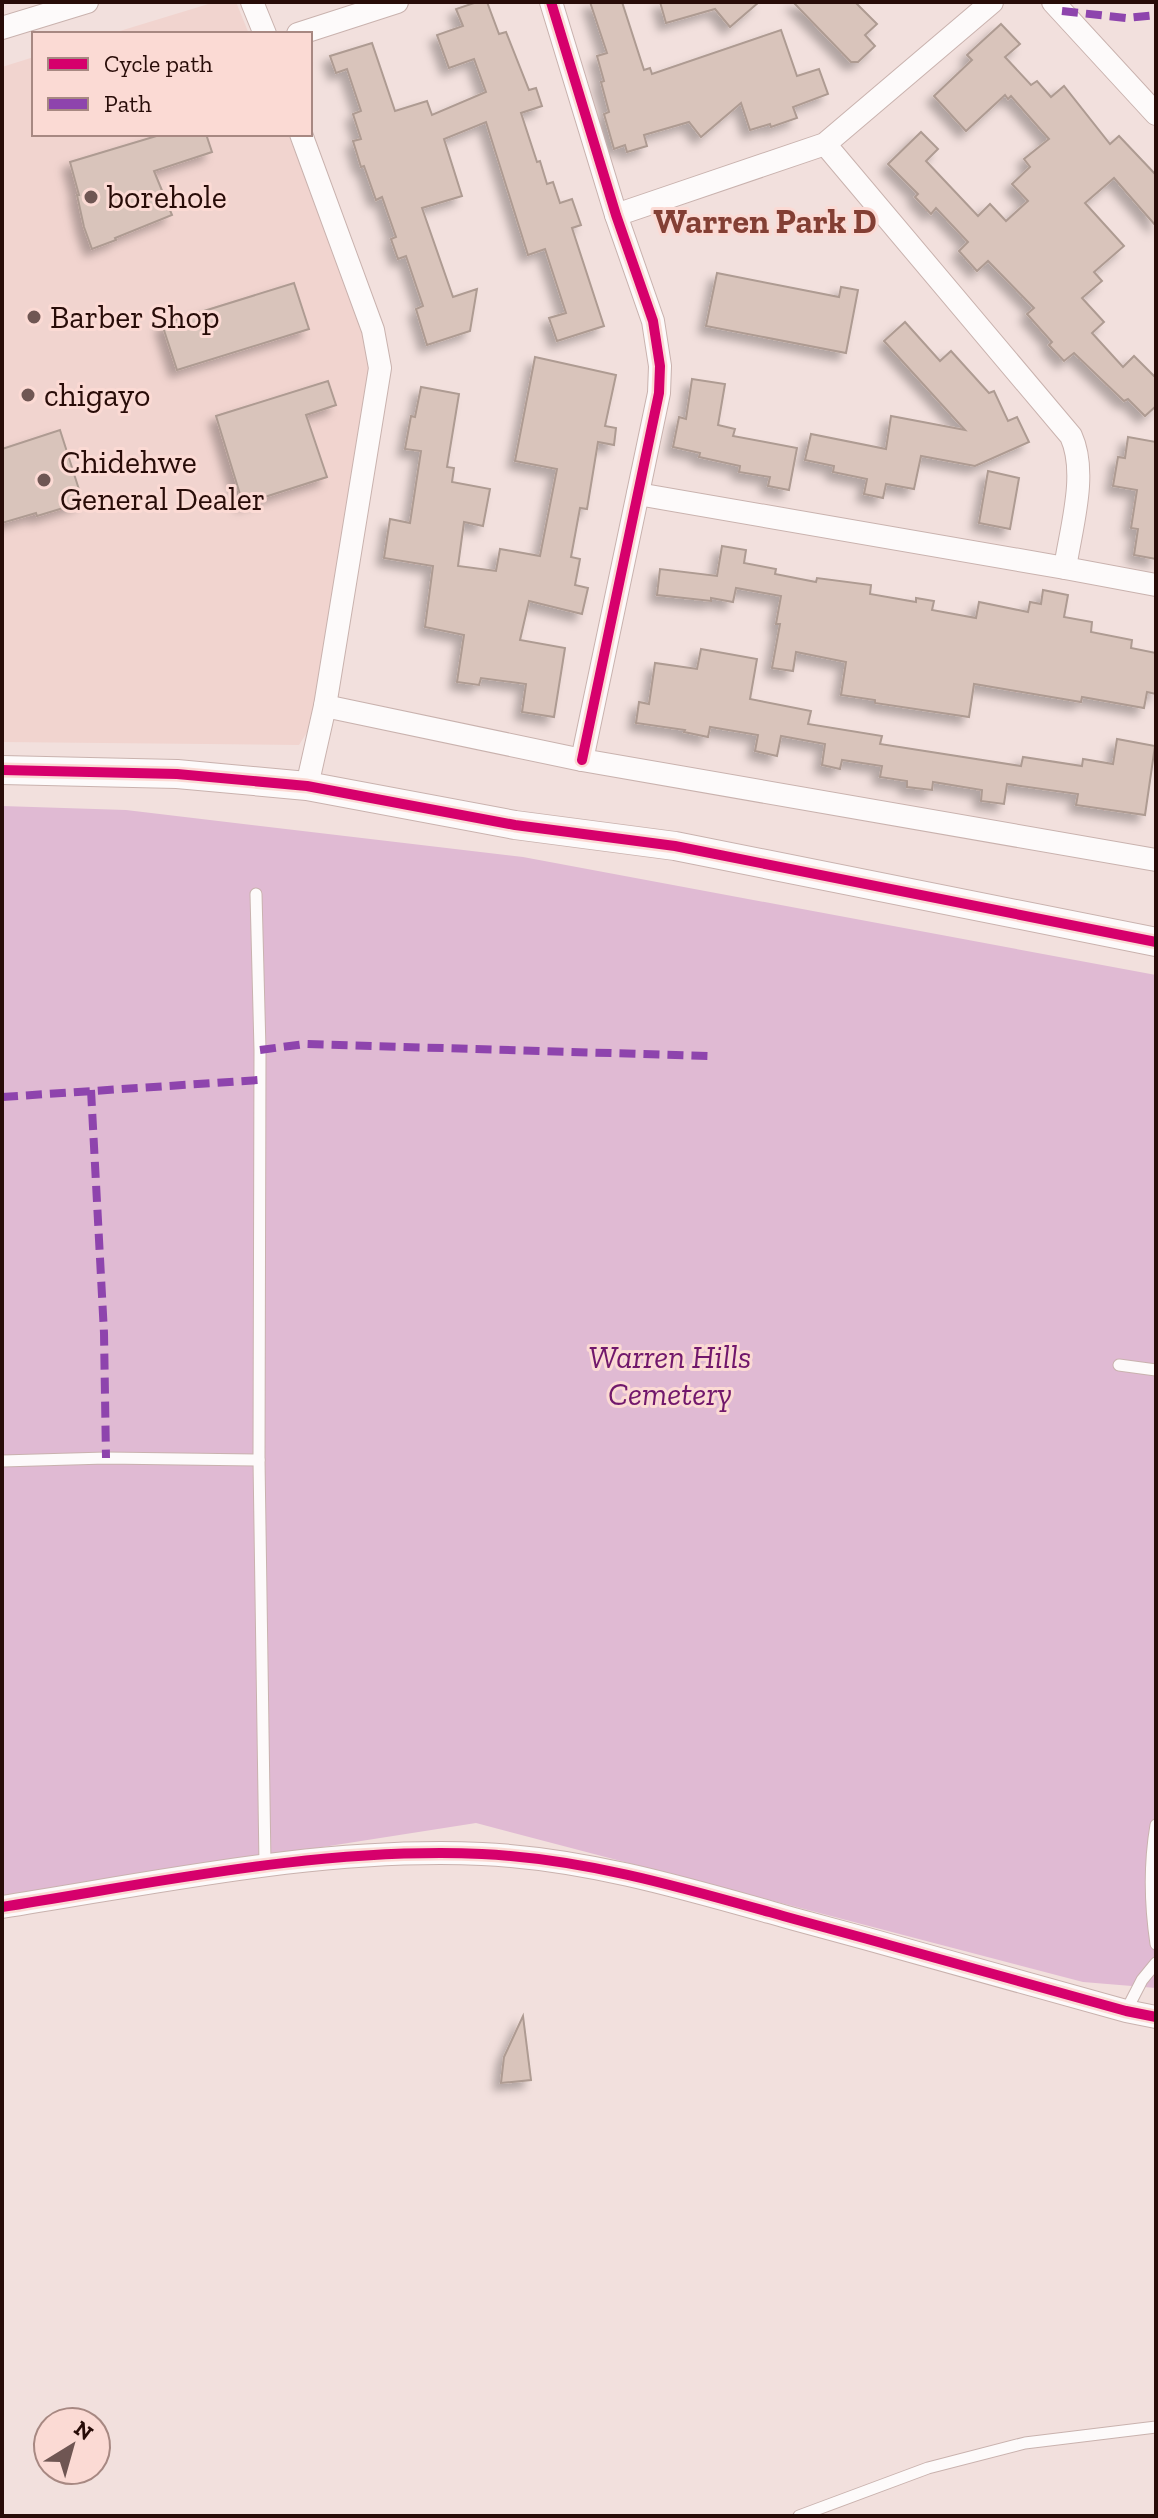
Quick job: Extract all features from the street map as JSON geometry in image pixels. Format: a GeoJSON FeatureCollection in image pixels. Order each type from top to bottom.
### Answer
{"type":"FeatureCollection","features":[{"type":"Feature","properties":{"kind":"street"},"geometry":{"type":"LineString","coordinates":[[2,28],[87,2]]}},
{"type":"Feature","properties":{"kind":"street"},"geometry":{"type":"LineString","coordinates":[[252,2],[264,32]]}},
{"type":"Feature","properties":{"kind":"street"},"geometry":{"type":"LineString","coordinates":[[304,32],[397,2]]}},
{"type":"Feature","properties":{"kind":"street"},"geometry":{"type":"LineString","coordinates":[[551,2],[616,215],[653,321],[660,366],[659,393],[582,760]]}},
{"type":"Feature","properties":{"kind":"street"},"geometry":{"type":"LineString","coordinates":[[616,215],[825,144],[992,2]]}},
{"type":"Feature","properties":{"kind":"street"},"geometry":{"type":"LineString","coordinates":[[1053,2],[1156,114]]}},
{"type":"Feature","properties":{"kind":"street"},"geometry":{"type":"LineString","coordinates":[[302,136],[373,330],[380,368],[325,706],[307,786]]}},
{"type":"Feature","properties":{"kind":"street"},"geometry":{"type":"LineString","coordinates":[[825,144],[1071,436],[1080,468],[1065,568]]}},
{"type":"Feature","properties":{"kind":"street"},"geometry":{"type":"LineString","coordinates":[[638,494],[1156,585]]}},
{"type":"Feature","properties":{"kind":"street"},"geometry":{"type":"LineString","coordinates":[[325,706],[582,760],[1156,860]]}},
{"type":"Feature","properties":{"kind":"street"},"geometry":{"type":"LineString","coordinates":[[2,770],[177,774],[307,786],[515,825],[675,846],[1156,942]]}},
{"type":"Feature","properties":{"kind":"street"},"geometry":{"type":"LineString","coordinates":[[2,1907],[265,1865],[396,1854],[483,1855],[572,1863],[662,1882],[1156,2017]]}},
{"type":"Feature","properties":{"kind":"lane"},"geometry":{"type":"LineString","coordinates":[[256,894],[260,1050],[259,1460],[265,1865]]}},
{"type":"Feature","properties":{"kind":"lane"},"geometry":{"type":"LineString","coordinates":[[1119,1365],[1156,1370]]}},
{"type":"Feature","properties":{"kind":"lane"},"geometry":{"type":"LineString","coordinates":[[2,1461],[106,1458],[259,1460]]}},
{"type":"Feature","properties":{"kind":"lane"},"geometry":{"type":"LineString","coordinates":[[1156,1825],[1150,1904],[1156,1944]]}},
{"type":"Feature","properties":{"kind":"lane"},"geometry":{"type":"LineString","coordinates":[[1126,2011],[1142,1980],[1156,1963]]}},
{"type":"Feature","properties":{"kind":"lane"},"geometry":{"type":"LineString","coordinates":[[799,2516],[928,2468],[1025,2443],[1156,2427]]}},
{"type":"Feature","properties":{"kind":"shaded area"},"geometry":{"type":"Polygon","coordinates":[[[215,2],[236,2],[248,32],[117,32],[215,2]]]}},
{"type":"Feature","properties":{"kind":"shaded area"},"geometry":{"type":"Polygon","coordinates":[[[32,58],[32,136],[289,136],[377,360],[327,701],[299,745],[2,742],[2,67],[32,58]]]}},
{"type":"Feature","properties":{"kind":"green space","name":"Warren Hills Cemetery"},"geometry":{"type":"Polygon","coordinates":[[[2,806],[126,810],[523,857],[1156,975],[1156,1988],[1083,1982],[476,1823],[2,1897],[2,806]]]}},
{"type":"Feature","properties":{"kind":"building"},"geometry":{"type":"Polygon","coordinates":[[[487,2],[499,34],[506,32],[529,90],[536,88],[542,106],[521,113],[537,162],[540,161],[547,184],[553,182],[560,203],[572,199],[581,225],[572,228],[604,326],[557,341],[549,318],[566,313],[545,249],[528,255],[486,122],[444,139],[462,196],[422,208],[453,297],[477,289],[470,331],[427,345],[416,309],[423,306],[406,256],[398,259],[391,239],[396,237],[382,197],[376,200],[353,141],[361,139],[353,114],[361,111],[347,69],[336,73],[330,56],[372,43],[395,111],[427,101],[432,115],[486,92],[474,59],[449,68],[437,35],[463,26],[456,9],[487,2]]]}},
{"type":"Feature","properties":{"kind":"building"},"geometry":{"type":"Polygon","coordinates":[[[590,2],[622,2],[644,70],[650,68],[652,74],[781,30],[797,76],[819,69],[828,94],[793,107],[797,118],[771,127],[770,124],[750,130],[741,103],[701,137],[689,122],[644,135],[647,146],[627,152],[625,145],[614,149],[604,114],[609,112],[597,56],[607,53],[590,2]]]}},
{"type":"Feature","properties":{"kind":"building"},"geometry":{"type":"Polygon","coordinates":[[[660,2],[759,2],[730,27],[715,9],[666,23],[660,2]]]}},
{"type":"Feature","properties":{"kind":"building"},"geometry":{"type":"Polygon","coordinates":[[[793,2],[855,2],[877,24],[865,35],[875,46],[858,62],[851,62],[793,2]]]}},
{"type":"Feature","properties":{"kind":"building"},"geometry":{"type":"Polygon","coordinates":[[[1001,24],[1020,44],[1005,57],[1031,85],[1037,81],[1051,97],[1064,86],[1110,144],[1119,136],[1156,175],[1156,226],[1114,178],[1085,203],[1124,246],[1094,272],[1102,281],[1082,298],[1104,322],[1092,333],[1123,367],[1134,356],[1156,378],[1156,406],[1145,416],[1128,399],[1124,401],[1074,353],[1064,361],[1027,314],[1034,308],[988,261],[977,271],[959,251],[968,242],[936,208],[931,214],[915,197],[918,194],[888,164],[921,132],[938,149],[926,161],[978,216],[990,204],[1006,221],[1028,201],[1012,184],[1030,167],[1024,159],[1049,139],[1011,96],[1008,99],[1005,95],[966,131],[934,96],[972,60],[967,55],[1001,24]]]}},
{"type":"Feature","properties":{"kind":"building"},"geometry":{"type":"Polygon","coordinates":[[[156,136],[207,136],[212,152],[154,171],[172,215],[92,249],[70,162],[156,136]]]}},
{"type":"Feature","properties":{"kind":"building"},"geometry":{"type":"Polygon","coordinates":[[[717,273],[839,297],[841,287],[858,290],[846,353],[706,326],[717,273]]]}},
{"type":"Feature","properties":{"kind":"building"},"geometry":{"type":"Polygon","coordinates":[[[294,283],[309,329],[177,370],[162,324],[294,283]]]}},
{"type":"Feature","properties":{"kind":"building"},"geometry":{"type":"Polygon","coordinates":[[[905,322],[940,361],[951,351],[989,393],[994,391],[1008,421],[1017,417],[1029,442],[975,466],[921,456],[914,489],[886,484],[883,498],[864,494],[867,479],[833,472],[834,466],[805,460],[811,434],[886,449],[891,416],[965,430],[884,341],[905,322]]]}},
{"type":"Feature","properties":{"kind":"building"},"geometry":{"type":"Polygon","coordinates":[[[535,357],[616,375],[605,426],[616,428],[614,445],[598,442],[587,509],[580,508],[571,557],[580,559],[575,585],[588,588],[582,614],[529,601],[520,640],[565,648],[554,717],[522,712],[526,684],[481,678],[479,685],[457,682],[464,635],[425,627],[433,566],[384,558],[390,519],[410,523],[421,451],[405,449],[411,416],[415,417],[421,387],[459,394],[447,467],[454,468],[452,482],[490,489],[483,526],[464,522],[458,566],[496,571],[500,549],[540,556],[557,469],[515,461],[535,357]]]}},
{"type":"Feature","properties":{"kind":"building"},"geometry":{"type":"Polygon","coordinates":[[[692,379],[725,384],[718,425],[735,429],[733,436],[797,448],[789,490],[768,486],[770,477],[739,472],[740,466],[699,457],[700,453],[673,447],[679,417],[686,419],[692,379]]]}},
{"type":"Feature","properties":{"kind":"building"},"geometry":{"type":"Polygon","coordinates":[[[328,381],[336,405],[306,415],[327,477],[243,504],[216,416],[328,381]]]}},
{"type":"Feature","properties":{"kind":"building"},"geometry":{"type":"Polygon","coordinates":[[[60,430],[83,502],[2,523],[2,449],[60,430]]]}},
{"type":"Feature","properties":{"kind":"building"},"geometry":{"type":"Polygon","coordinates":[[[1128,437],[1156,442],[1156,559],[1134,555],[1138,529],[1131,528],[1137,490],[1113,486],[1118,457],[1125,458],[1128,437]]]}},
{"type":"Feature","properties":{"kind":"building"},"geometry":{"type":"Polygon","coordinates":[[[988,471],[1019,478],[1010,529],[979,523],[988,471]]]}},
{"type":"Feature","properties":{"kind":"building"},"geometry":{"type":"Polygon","coordinates":[[[722,546],[746,550],[744,563],[776,569],[775,574],[816,582],[817,578],[871,585],[870,594],[916,602],[916,598],[934,601],[932,610],[976,618],[979,602],[1028,612],[1030,602],[1041,604],[1043,590],[1068,595],[1064,617],[1092,622],[1091,632],[1132,640],[1131,648],[1156,653],[1156,694],[1147,692],[1144,708],[1082,697],[1081,702],[974,684],[969,717],[841,695],[846,662],[796,652],[793,671],[772,668],[780,624],[776,624],[781,596],[736,588],[733,602],[657,595],[660,569],[717,576],[722,546]]]}},
{"type":"Feature","properties":{"kind":"building"},"geometry":{"type":"Polygon","coordinates":[[[701,649],[757,659],[750,699],[811,711],[808,724],[882,736],[880,744],[1021,766],[1023,757],[1082,766],[1083,759],[1113,764],[1117,739],[1155,746],[1145,815],[1076,805],[1078,794],[1007,784],[1004,804],[981,801],[982,790],[933,782],[932,790],[907,787],[907,781],[880,777],[882,766],[842,760],[840,769],[822,765],[825,744],[781,736],[777,756],[755,751],[758,735],[710,727],[708,737],[685,730],[636,723],[639,702],[649,704],[655,663],[697,669],[701,649]]]}},
{"type":"Feature","properties":{"kind":"building"},"geometry":{"type":"Polygon","coordinates":[[[523,2016],[531,2080],[501,2083],[504,2057],[523,2016]]]}},
{"type":"Feature","properties":{"kind":"marked path"},"geometry":{"type":"LineString","coordinates":[[1062,11],[1126,18],[1156,15]]}},
{"type":"Feature","properties":{"kind":"marked path"},"geometry":{"type":"LineString","coordinates":[[260,1050],[305,1044],[709,1056]]}},
{"type":"Feature","properties":{"kind":"marked path"},"geometry":{"type":"LineString","coordinates":[[2,1097],[259,1080]]}},
{"type":"Feature","properties":{"kind":"marked path"},"geometry":{"type":"LineString","coordinates":[[91,1090],[104,1333],[106,1458]]}},
{"type":"Feature","properties":{"kind":"cycle path"},"geometry":{"type":"LineString","coordinates":[[551,2],[616,215],[653,321],[660,366],[659,393],[582,760]]}},
{"type":"Feature","properties":{"kind":"cycle path"},"geometry":{"type":"LineString","coordinates":[[2,770],[177,774],[307,786],[515,825],[675,846],[1156,942]]}},
{"type":"Feature","properties":{"kind":"cycle path"},"geometry":{"type":"LineString","coordinates":[[2,1907],[181,1877],[301,1861],[422,1853],[522,1857],[601,1869],[678,1887],[1156,2017]]}},
{"type":"Feature","properties":{"kind":"place","name":"borehole"},"geometry":{"type":"Point","coordinates":[91,197]}},
{"type":"Feature","properties":{"kind":"place","name":"Barber Shop"},"geometry":{"type":"Point","coordinates":[34,317]}},
{"type":"Feature","properties":{"kind":"place","name":"chigayo"},"geometry":{"type":"Point","coordinates":[28,395]}},
{"type":"Feature","properties":{"kind":"place","name":"Chidehwe General Dealer"},"geometry":{"type":"Point","coordinates":[44,480]}},
{"type":"Feature","properties":{"kind":"district","name":"Warren Park D"},"geometry":{"type":"Point","coordinates":[765,221]}}]}
